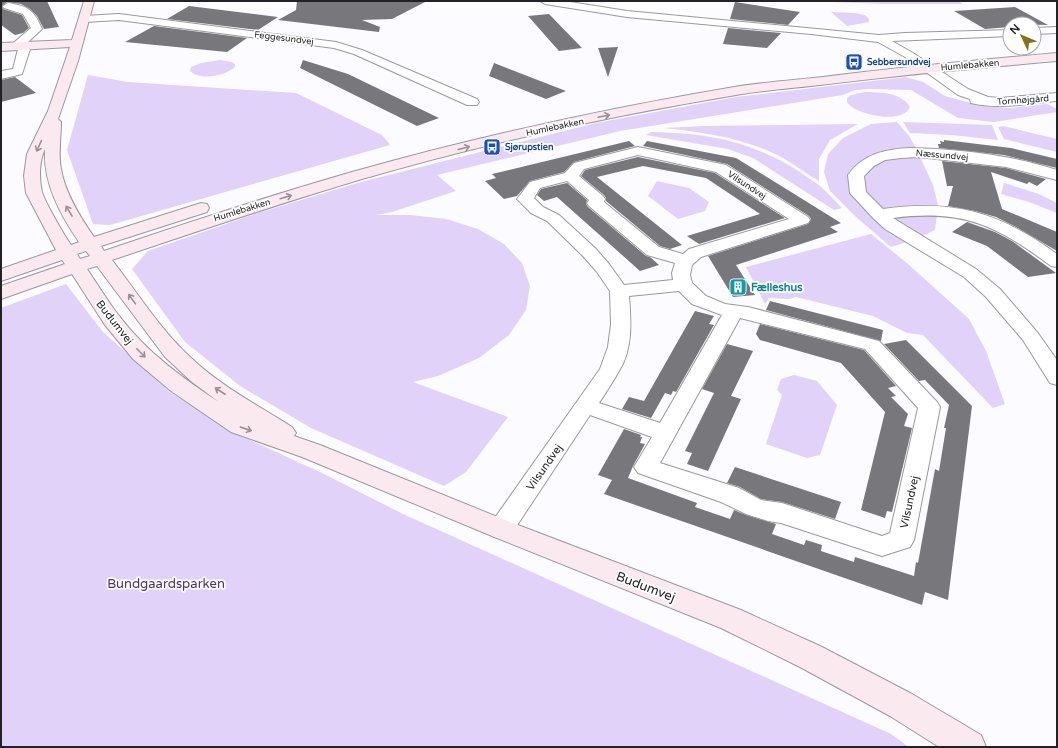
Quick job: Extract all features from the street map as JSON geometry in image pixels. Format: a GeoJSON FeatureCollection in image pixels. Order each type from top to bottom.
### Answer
{"type":"FeatureCollection","features":[{"type":"Feature","properties":{"kind":"street","name":"Budumvej"},"geometry":{"type":"LineString","coordinates":[[89,1],[55,111],[35,154],[32,176],[34,193],[71,258],[112,321],[141,354],[179,386],[239,426],[311,451],[501,529],[731,619],[811,657],[901,705],[969,747]]}},
{"type":"Feature","properties":{"kind":"street"},"geometry":{"type":"LineString","coordinates":[[545,1],[627,14],[859,36],[875,39],[1002,33]]}},
{"type":"Feature","properties":{"kind":"street"},"geometry":{"type":"LineString","coordinates":[[9,5],[29,12],[37,29],[21,46]]}},
{"type":"Feature","properties":{"kind":"street","name":"Feggesundvej"},"geometry":{"type":"LineString","coordinates":[[84,19],[108,17],[126,18],[336,44],[358,52],[472,102]]}},
{"type":"Feature","properties":{"kind":"street"},"geometry":{"type":"LineString","coordinates":[[1042,31],[1057,30]]}},
{"type":"Feature","properties":{"kind":"street"},"geometry":{"type":"LineString","coordinates":[[875,39],[917,66]]}},
{"type":"Feature","properties":{"kind":"street"},"geometry":{"type":"LineString","coordinates":[[1,47],[77,43]]}},
{"type":"Feature","properties":{"kind":"street"},"geometry":{"type":"LineString","coordinates":[[1,75],[18,71],[23,51],[21,46]]}},
{"type":"Feature","properties":{"kind":"street","name":"Humlebakken"},"geometry":{"type":"LineString","coordinates":[[95,251],[198,224],[416,160],[544,129],[666,103],[745,89],[1057,49]]}},
{"type":"Feature","properties":{"kind":"street","name":"Humlebakken"},"geometry":{"type":"LineString","coordinates":[[95,251],[282,185],[415,148],[587,108],[691,89],[776,76],[1057,57]]}},
{"type":"Feature","properties":{"kind":"street","name":"Tornhøjgård"},"geometry":{"type":"LineString","coordinates":[[917,66],[955,94],[989,102],[1054,100]]}},
{"type":"Feature","properties":{"kind":"street","name":"Budumvej"},"geometry":{"type":"LineString","coordinates":[[55,111],[53,169],[61,196],[95,251],[154,330],[188,367],[212,386],[311,451]]}},
{"type":"Feature","properties":{"kind":"street","name":"Vilsundvej"},"geometry":{"type":"LineString","coordinates":[[501,529],[610,370],[618,347],[622,324],[619,291],[603,268],[589,252],[553,218],[537,210],[525,199],[535,185],[570,176],[579,166],[638,151],[721,168],[802,220],[707,249],[695,254],[686,261]]}},
{"type":"Feature","properties":{"kind":"street","name":"Næssundvej"},"geometry":{"type":"LineString","coordinates":[[1057,175],[1019,164],[921,153],[883,156],[867,164],[856,175],[858,193],[879,215],[891,225],[970,273],[993,293],[1030,336],[1057,378]]}},
{"type":"Feature","properties":{"kind":"street"},"geometry":{"type":"LineString","coordinates":[[570,176],[597,199],[595,203],[653,252],[686,261],[681,267],[680,274],[683,285],[619,291]]}},
{"type":"Feature","properties":{"kind":"street"},"geometry":{"type":"LineString","coordinates":[[879,215],[917,211],[962,213],[990,223],[1026,239],[1057,262]]}},
{"type":"Feature","properties":{"kind":"street"},"geometry":{"type":"LineString","coordinates":[[1,292],[71,258],[86,248],[95,251]]}},
{"type":"Feature","properties":{"kind":"street"},"geometry":{"type":"LineString","coordinates":[[1,275],[71,258]]}},
{"type":"Feature","properties":{"kind":"street"},"geometry":{"type":"LineString","coordinates":[[1,285],[71,258]]}},
{"type":"Feature","properties":{"kind":"street","name":"Vilsundvej"},"geometry":{"type":"LineString","coordinates":[[683,285],[699,300],[710,306],[734,310],[872,345],[928,407],[901,540],[882,546],[782,512],[768,512],[739,502],[730,496],[646,467],[734,310]]}},
{"type":"Feature","properties":{"kind":"street"},"geometry":{"type":"LineString","coordinates":[[586,406],[665,433]]}},
{"type":"Feature","properties":{"kind":"green space"},"geometry":{"type":"Polygon","coordinates":[[[808,1],[958,1],[963,4],[884,4],[808,1]]]}},
{"type":"Feature","properties":{"kind":"green space"},"geometry":{"type":"Polygon","coordinates":[[[831,12],[865,15],[869,19],[869,22],[847,26],[831,12]]]}},
{"type":"Feature","properties":{"kind":"green space"},"geometry":{"type":"Polygon","coordinates":[[[220,60],[232,62],[235,64],[235,67],[225,73],[206,77],[194,74],[190,71],[191,67],[201,63],[220,60]]]}},
{"type":"Feature","properties":{"kind":"green space"},"geometry":{"type":"Polygon","coordinates":[[[88,75],[128,82],[296,93],[382,135],[390,145],[110,225],[93,224],[67,150],[88,75]]]}},
{"type":"Feature","properties":{"kind":"green space"},"geometry":{"type":"Polygon","coordinates":[[[906,77],[923,82],[945,96],[982,106],[1010,108],[1047,104],[1057,109],[1057,112],[994,122],[958,118],[911,90],[855,90],[843,95],[620,131],[437,175],[456,191],[392,212],[376,215],[410,215],[446,219],[478,229],[504,244],[522,263],[530,286],[526,310],[509,335],[479,358],[438,376],[413,382],[508,417],[466,472],[444,486],[311,428],[240,386],[185,342],[132,269],[148,251],[255,214],[361,182],[596,123],[736,97],[906,77]]]}},
{"type":"Feature","properties":{"kind":"green space"},"geometry":{"type":"Polygon","coordinates":[[[865,92],[877,92],[896,96],[906,102],[910,107],[906,112],[898,116],[889,117],[859,111],[847,102],[847,98],[851,95],[865,92]]]}},
{"type":"Feature","properties":{"kind":"green space"},"geometry":{"type":"Polygon","coordinates":[[[897,122],[909,136],[918,151],[879,154],[859,163],[852,176],[855,192],[910,241],[891,247],[856,217],[830,191],[824,172],[828,154],[843,138],[871,124],[897,122]]]}},
{"type":"Feature","properties":{"kind":"green space"},"geometry":{"type":"Polygon","coordinates":[[[903,122],[992,125],[998,140],[952,135],[910,133],[903,122]]]}},
{"type":"Feature","properties":{"kind":"green space"},"geometry":{"type":"Polygon","coordinates":[[[858,124],[830,140],[819,159],[819,181],[783,158],[745,142],[692,131],[664,128],[704,126],[858,124]]]}},
{"type":"Feature","properties":{"kind":"green space"},"geometry":{"type":"Polygon","coordinates":[[[1003,126],[1057,139],[1057,152],[1004,139],[998,127],[1003,126]]]}},
{"type":"Feature","properties":{"kind":"green space"},"geometry":{"type":"Polygon","coordinates":[[[651,132],[691,134],[747,146],[782,161],[800,172],[826,191],[842,208],[834,210],[753,158],[728,149],[646,135],[651,132]]]}},
{"type":"Feature","properties":{"kind":"green space"},"geometry":{"type":"Polygon","coordinates":[[[919,155],[933,185],[939,209],[880,210],[861,192],[861,174],[885,158],[919,155]]]}},
{"type":"Feature","properties":{"kind":"green space"},"geometry":{"type":"Polygon","coordinates":[[[657,181],[689,188],[709,202],[705,211],[678,219],[648,196],[657,181]]]}},
{"type":"Feature","properties":{"kind":"green space"},"geometry":{"type":"Polygon","coordinates":[[[1004,183],[1039,194],[1057,203],[1057,213],[1029,202],[1001,194],[1004,183]]]}},
{"type":"Feature","properties":{"kind":"green space"},"geometry":{"type":"Polygon","coordinates":[[[937,214],[935,230],[918,238],[892,222],[894,217],[937,214]]]}},
{"type":"Feature","properties":{"kind":"green space"},"geometry":{"type":"Polygon","coordinates":[[[871,234],[908,264],[969,319],[986,351],[1005,404],[993,408],[923,335],[907,333],[873,316],[796,297],[789,299],[769,298],[765,304],[746,267],[871,234]]]}},
{"type":"Feature","properties":{"kind":"green space","name":"Bundgaardsparken"},"geometry":{"type":"Polygon","coordinates":[[[66,284],[103,332],[170,392],[233,432],[322,473],[403,514],[891,734],[909,747],[1,747],[1,308],[66,284]]]}},
{"type":"Feature","properties":{"kind":"green space"},"geometry":{"type":"Polygon","coordinates":[[[794,375],[817,381],[837,405],[820,455],[807,458],[766,444],[782,395],[777,390],[781,379],[794,375]]]}},
{"type":"Feature","properties":{"kind":"building"},"geometry":{"type":"Polygon","coordinates":[[[1,1],[47,1],[59,27],[44,29],[37,16],[30,9],[21,4],[7,2],[2,6],[3,9],[22,15],[29,28],[23,33],[15,35],[1,25],[1,1]]]}},
{"type":"Feature","properties":{"kind":"building"},"geometry":{"type":"Polygon","coordinates":[[[297,1],[427,1],[392,19],[362,20],[380,27],[379,32],[278,20],[296,10],[297,1]]]}},
{"type":"Feature","properties":{"kind":"building"},"geometry":{"type":"Polygon","coordinates":[[[735,2],[800,12],[788,25],[730,19],[735,2]]]}},
{"type":"Feature","properties":{"kind":"building"},"geometry":{"type":"Polygon","coordinates":[[[189,6],[278,17],[258,30],[167,19],[189,6]]]}},
{"type":"Feature","properties":{"kind":"building"},"geometry":{"type":"Polygon","coordinates":[[[1015,7],[1032,16],[1002,16],[1002,28],[985,29],[954,11],[1015,7]]]}},
{"type":"Feature","properties":{"kind":"building"},"geometry":{"type":"Polygon","coordinates":[[[549,14],[582,48],[559,51],[528,16],[549,14]]]}},
{"type":"Feature","properties":{"kind":"building"},"geometry":{"type":"Polygon","coordinates":[[[154,26],[247,38],[227,52],[125,42],[154,26]]]}},
{"type":"Feature","properties":{"kind":"building"},"geometry":{"type":"Polygon","coordinates":[[[728,28],[781,33],[767,48],[723,44],[728,28]]]}},
{"type":"Feature","properties":{"kind":"building"},"geometry":{"type":"Polygon","coordinates":[[[618,47],[608,77],[598,48],[618,47]]]}},
{"type":"Feature","properties":{"kind":"building"},"geometry":{"type":"Polygon","coordinates":[[[303,60],[348,74],[439,118],[417,126],[300,68],[303,60]]]}},
{"type":"Feature","properties":{"kind":"building"},"geometry":{"type":"Polygon","coordinates":[[[494,63],[566,91],[546,99],[489,76],[494,63]]]}},
{"type":"Feature","properties":{"kind":"building"},"geometry":{"type":"Polygon","coordinates":[[[15,77],[36,93],[1,102],[1,80],[15,77]]]}},
{"type":"Feature","properties":{"kind":"building"},"geometry":{"type":"Polygon","coordinates":[[[944,140],[1011,148],[1057,159],[1057,168],[1004,155],[939,148],[938,144],[941,144],[940,141],[944,142],[944,140]]]}},
{"type":"Feature","properties":{"kind":"building"},"geometry":{"type":"Polygon","coordinates":[[[629,141],[635,146],[574,162],[564,172],[530,181],[517,196],[504,199],[485,181],[496,178],[492,174],[629,141]]]}},
{"type":"Feature","properties":{"kind":"building"},"geometry":{"type":"Polygon","coordinates":[[[647,141],[736,158],[841,223],[830,227],[838,232],[736,265],[755,295],[733,297],[708,256],[808,224],[811,219],[809,216],[727,164],[643,146],[647,141]]]}},
{"type":"Feature","properties":{"kind":"building"},"geometry":{"type":"Polygon","coordinates":[[[638,157],[715,173],[785,218],[699,244],[687,236],[760,214],[706,178],[643,166],[597,177],[682,245],[670,249],[660,246],[606,201],[604,195],[581,176],[585,170],[638,157]]]}},
{"type":"Feature","properties":{"kind":"building"},"geometry":{"type":"Polygon","coordinates":[[[942,161],[1006,168],[1046,179],[1037,186],[1029,182],[1027,184],[991,172],[1002,209],[1057,232],[1057,251],[996,217],[948,206],[953,186],[947,186],[942,161]]]}},
{"type":"Feature","properties":{"kind":"building"},"geometry":{"type":"Polygon","coordinates":[[[567,183],[587,200],[586,204],[588,207],[646,256],[650,257],[659,265],[640,271],[557,197],[544,201],[537,195],[541,189],[567,183]]]}},
{"type":"Feature","properties":{"kind":"building"},"geometry":{"type":"Polygon","coordinates":[[[967,222],[995,232],[1012,241],[1056,273],[1028,277],[987,246],[952,232],[967,222]]]}},
{"type":"Feature","properties":{"kind":"building"},"geometry":{"type":"Polygon","coordinates":[[[770,301],[883,330],[881,341],[766,310],[770,301]]]}},
{"type":"Feature","properties":{"kind":"building"},"geometry":{"type":"Polygon","coordinates":[[[695,311],[714,316],[709,324],[714,325],[676,392],[673,391],[671,395],[665,393],[651,418],[622,409],[629,397],[644,401],[695,311]]]}},
{"type":"Feature","properties":{"kind":"building"},"geometry":{"type":"Polygon","coordinates":[[[760,324],[864,350],[896,386],[888,388],[896,396],[891,397],[908,414],[904,426],[912,428],[892,512],[887,511],[885,518],[861,510],[885,412],[841,363],[760,340],[756,334],[760,324]]]}},
{"type":"Feature","properties":{"kind":"building"},"geometry":{"type":"Polygon","coordinates":[[[906,340],[972,406],[948,600],[925,592],[922,605],[604,494],[612,480],[598,475],[624,429],[641,435],[640,437],[642,437],[640,443],[645,444],[628,478],[697,503],[695,507],[730,519],[734,510],[776,524],[772,534],[804,545],[806,540],[822,545],[821,551],[854,562],[855,557],[914,576],[916,562],[918,563],[935,469],[939,471],[946,428],[944,428],[949,405],[925,380],[919,381],[884,344],[906,340]]]}},
{"type":"Feature","properties":{"kind":"building"},"geometry":{"type":"Polygon","coordinates":[[[727,344],[753,351],[731,396],[741,399],[708,471],[687,464],[692,453],[685,451],[714,393],[702,389],[727,344]]]}},
{"type":"Feature","properties":{"kind":"building"},"geometry":{"type":"Polygon","coordinates":[[[735,467],[841,502],[835,519],[782,502],[761,499],[740,487],[727,483],[735,467]]]}},
{"type":"Feature","properties":{"kind":"place","name":"Sebbersundvej"},"geometry":{"type":"Point","coordinates":[854,62]}},
{"type":"Feature","properties":{"kind":"place","name":"Sjørupstien"},"geometry":{"type":"Point","coordinates":[492,147]}},
{"type":"Feature","properties":{"kind":"place","name":"Fælleshus"},"geometry":{"type":"Point","coordinates":[738,287]}}]}
